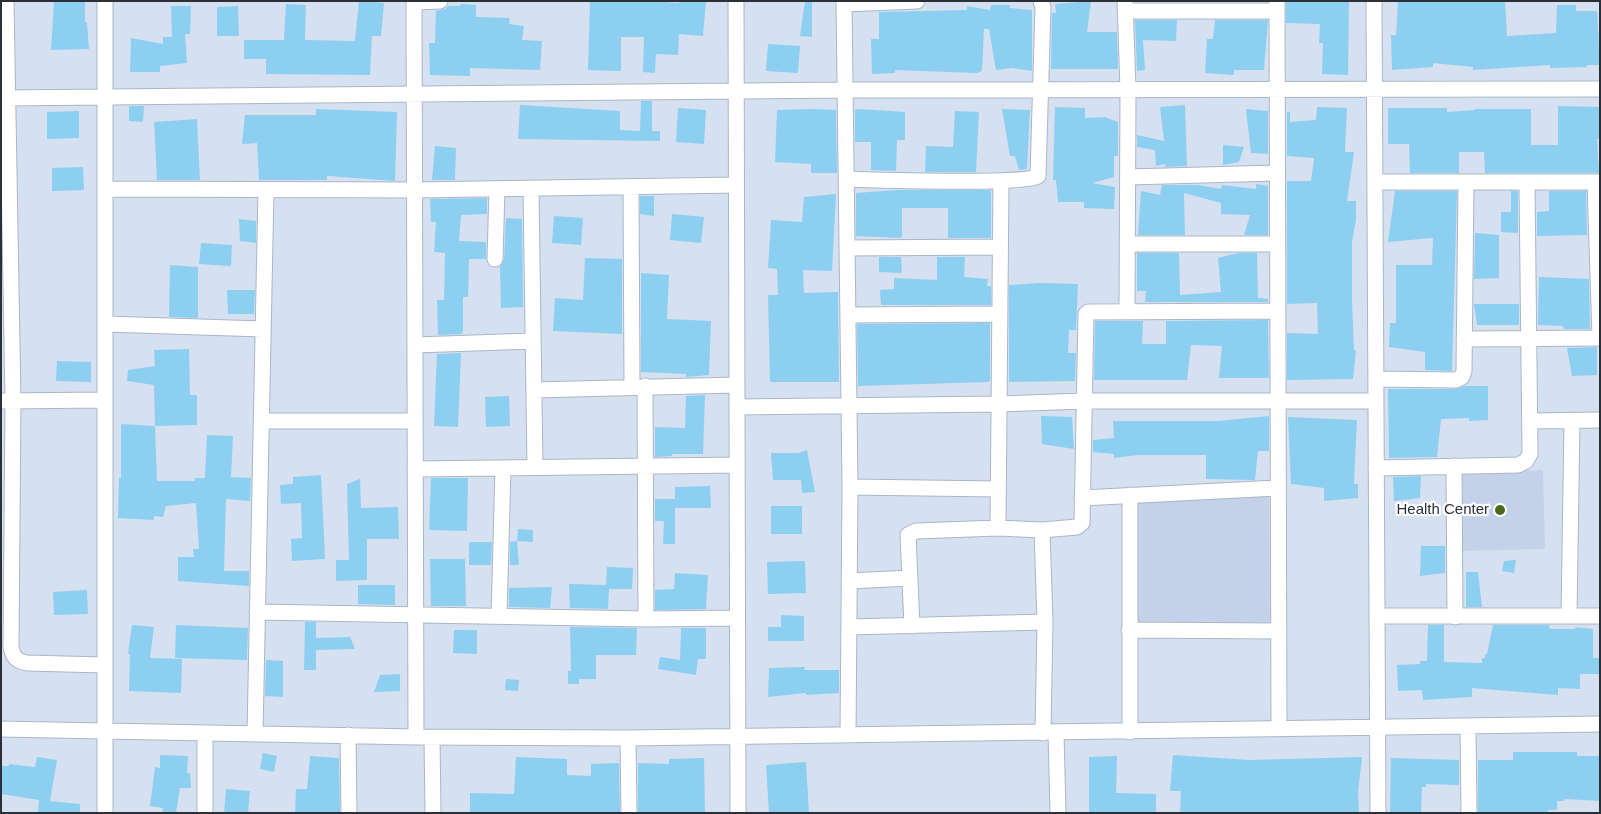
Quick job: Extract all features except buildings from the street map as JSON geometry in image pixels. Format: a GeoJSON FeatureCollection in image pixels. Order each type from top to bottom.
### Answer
{"type":"FeatureCollection","features":[{"type":"Feature","properties":{"kind":"street"},"geometry":{"type":"LineString","coordinates":[[105,1],[105,813]]}},
{"type":"Feature","properties":{"kind":"street"},"geometry":{"type":"LineString","coordinates":[[416,737],[414,2],[440,1]]}},
{"type":"Feature","properties":{"kind":"street"},"geometry":{"type":"LineString","coordinates":[[736,1],[738,813]]}},
{"type":"Feature","properties":{"kind":"street"},"geometry":{"type":"LineString","coordinates":[[848,735],[850,487],[844,3],[916,1]]}},
{"type":"Feature","properties":{"kind":"street"},"geometry":{"type":"LineString","coordinates":[[846,179],[1001,181],[1033,180],[1038,176],[1043,7],[1041,1]]}},
{"type":"Feature","properties":{"kind":"street"},"geometry":{"type":"LineString","coordinates":[[1374,1],[1378,813]]}},
{"type":"Feature","properties":{"kind":"street"},"geometry":{"type":"LineString","coordinates":[[1127,312],[1128,89],[1125,6],[1277,6],[1279,729]]}},
{"type":"Feature","properties":{"kind":"street"},"geometry":{"type":"LineString","coordinates":[[4,9],[10,647],[13,656],[18,661],[27,664],[104,665]]}},
{"type":"Feature","properties":{"kind":"street"},"geometry":{"type":"LineString","coordinates":[[4,98],[846,90],[1600,89]]}},
{"type":"Feature","properties":{"kind":"street"},"geometry":{"type":"LineString","coordinates":[[1128,177],[1277,173]]}},
{"type":"Feature","properties":{"kind":"street"},"geometry":{"type":"LineString","coordinates":[[998,528],[1001,181]]}},
{"type":"Feature","properties":{"kind":"street"},"geometry":{"type":"LineString","coordinates":[[1375,182],[1527,184],[1598,182],[1600,338],[1464,339]]}},
{"type":"Feature","properties":{"kind":"street"},"geometry":{"type":"LineString","coordinates":[[1376,379],[1456,380],[1462,377],[1464,371],[1466,182]]}},
{"type":"Feature","properties":{"kind":"street"},"geometry":{"type":"LineString","coordinates":[[1376,468],[1518,465],[1526,461],[1530,454],[1527,184]]}},
{"type":"Feature","properties":{"kind":"street"},"geometry":{"type":"LineString","coordinates":[[105,189],[415,190],[736,185]]}},
{"type":"Feature","properties":{"kind":"street"},"geometry":{"type":"LineString","coordinates":[[631,188],[638,386],[646,466],[646,619]]}},
{"type":"Feature","properties":{"kind":"street"},"geometry":{"type":"LineString","coordinates":[[495,259],[496,189]]}},
{"type":"Feature","properties":{"kind":"street"},"geometry":{"type":"LineString","coordinates":[[531,189],[534,468]]}},
{"type":"Feature","properties":{"kind":"street"},"geometry":{"type":"LineString","coordinates":[[255,734],[266,190]]}},
{"type":"Feature","properties":{"kind":"street"},"geometry":{"type":"LineString","coordinates":[[1128,244],[1277,244]]}},
{"type":"Feature","properties":{"kind":"street"},"geometry":{"type":"LineString","coordinates":[[847,248],[1000,247]]}},
{"type":"Feature","properties":{"kind":"street"},"geometry":{"type":"LineString","coordinates":[[912,626],[908,535],[916,531],[998,528],[1042,530],[1077,527],[1082,523],[1084,317],[1088,312],[1277,311]]}},
{"type":"Feature","properties":{"kind":"street"},"geometry":{"type":"LineString","coordinates":[[848,315],[1000,314]]}},
{"type":"Feature","properties":{"kind":"street"},"geometry":{"type":"LineString","coordinates":[[105,324],[263,329]]}},
{"type":"Feature","properties":{"kind":"street"},"geometry":{"type":"LineString","coordinates":[[415,344],[533,341]]}},
{"type":"Feature","properties":{"kind":"street"},"geometry":{"type":"LineString","coordinates":[[534,390],[736,385]]}},
{"type":"Feature","properties":{"kind":"street"},"geometry":{"type":"LineString","coordinates":[[7,401],[105,400]]}},
{"type":"Feature","properties":{"kind":"street"},"geometry":{"type":"LineString","coordinates":[[737,406],[999,404],[1084,401],[1376,401]]}},
{"type":"Feature","properties":{"kind":"street"},"geometry":{"type":"LineString","coordinates":[[1530,421],[1600,420]]}},
{"type":"Feature","properties":{"kind":"street"},"geometry":{"type":"LineString","coordinates":[[260,422],[415,421]]}},
{"type":"Feature","properties":{"kind":"street"},"geometry":{"type":"LineString","coordinates":[[1569,616],[1572,421]]}},
{"type":"Feature","properties":{"kind":"street"},"geometry":{"type":"LineString","coordinates":[[415,469],[737,465]]}},
{"type":"Feature","properties":{"kind":"street"},"geometry":{"type":"LineString","coordinates":[[1454,466],[1455,617]]}},
{"type":"Feature","properties":{"kind":"street"},"geometry":{"type":"LineString","coordinates":[[499,616],[503,468]]}},
{"type":"Feature","properties":{"kind":"street"},"geometry":{"type":"LineString","coordinates":[[850,487],[998,489]]}},
{"type":"Feature","properties":{"kind":"street"},"geometry":{"type":"LineString","coordinates":[[1082,498],[1277,488]]}},
{"type":"Feature","properties":{"kind":"street"},"geometry":{"type":"LineString","coordinates":[[1130,496],[1130,732]]}},
{"type":"Feature","properties":{"kind":"street"},"geometry":{"type":"LineString","coordinates":[[1042,530],[1050,733],[1058,813]]}},
{"type":"Feature","properties":{"kind":"street"},"geometry":{"type":"LineString","coordinates":[[850,581],[910,578]]}},
{"type":"Feature","properties":{"kind":"street"},"geometry":{"type":"LineString","coordinates":[[257,612],[646,619],[737,618]]}},
{"type":"Feature","properties":{"kind":"street"},"geometry":{"type":"LineString","coordinates":[[1377,616],[1600,616]]}},
{"type":"Feature","properties":{"kind":"street"},"geometry":{"type":"LineString","coordinates":[[850,627],[1045,622]]}},
{"type":"Feature","properties":{"kind":"street"},"geometry":{"type":"LineString","coordinates":[[1129,630],[1278,631]]}},
{"type":"Feature","properties":{"kind":"street"},"geometry":{"type":"LineString","coordinates":[[1,729],[416,737],[628,738],[1600,724]]}},
{"type":"Feature","properties":{"kind":"street"},"geometry":{"type":"LineString","coordinates":[[1468,727],[1469,813]]}},
{"type":"Feature","properties":{"kind":"street"},"geometry":{"type":"LineString","coordinates":[[204,813],[205,733]]}},
{"type":"Feature","properties":{"kind":"street"},"geometry":{"type":"LineString","coordinates":[[348,736],[349,813]]}},
{"type":"Feature","properties":{"kind":"street"},"geometry":{"type":"LineString","coordinates":[[432,737],[433,813]]}},
{"type":"Feature","properties":{"kind":"street"},"geometry":{"type":"LineString","coordinates":[[628,738],[629,813]]}},
{"type":"Feature","properties":{"kind":"shaded area","name":"Health Center"},"geometry":{"type":"Polygon","coordinates":[[[1543,470],[1545,549],[1458,551],[1456,472],[1543,470]]]}},
{"type":"Feature","properties":{"kind":"shaded area"},"geometry":{"type":"Polygon","coordinates":[[[1269,494],[1270,623],[1131,624],[1134,498],[1269,494]]]}},
{"type":"Feature","properties":{"kind":"place","name":"Health Center"},"geometry":{"type":"Point","coordinates":[1500,510]}}]}
